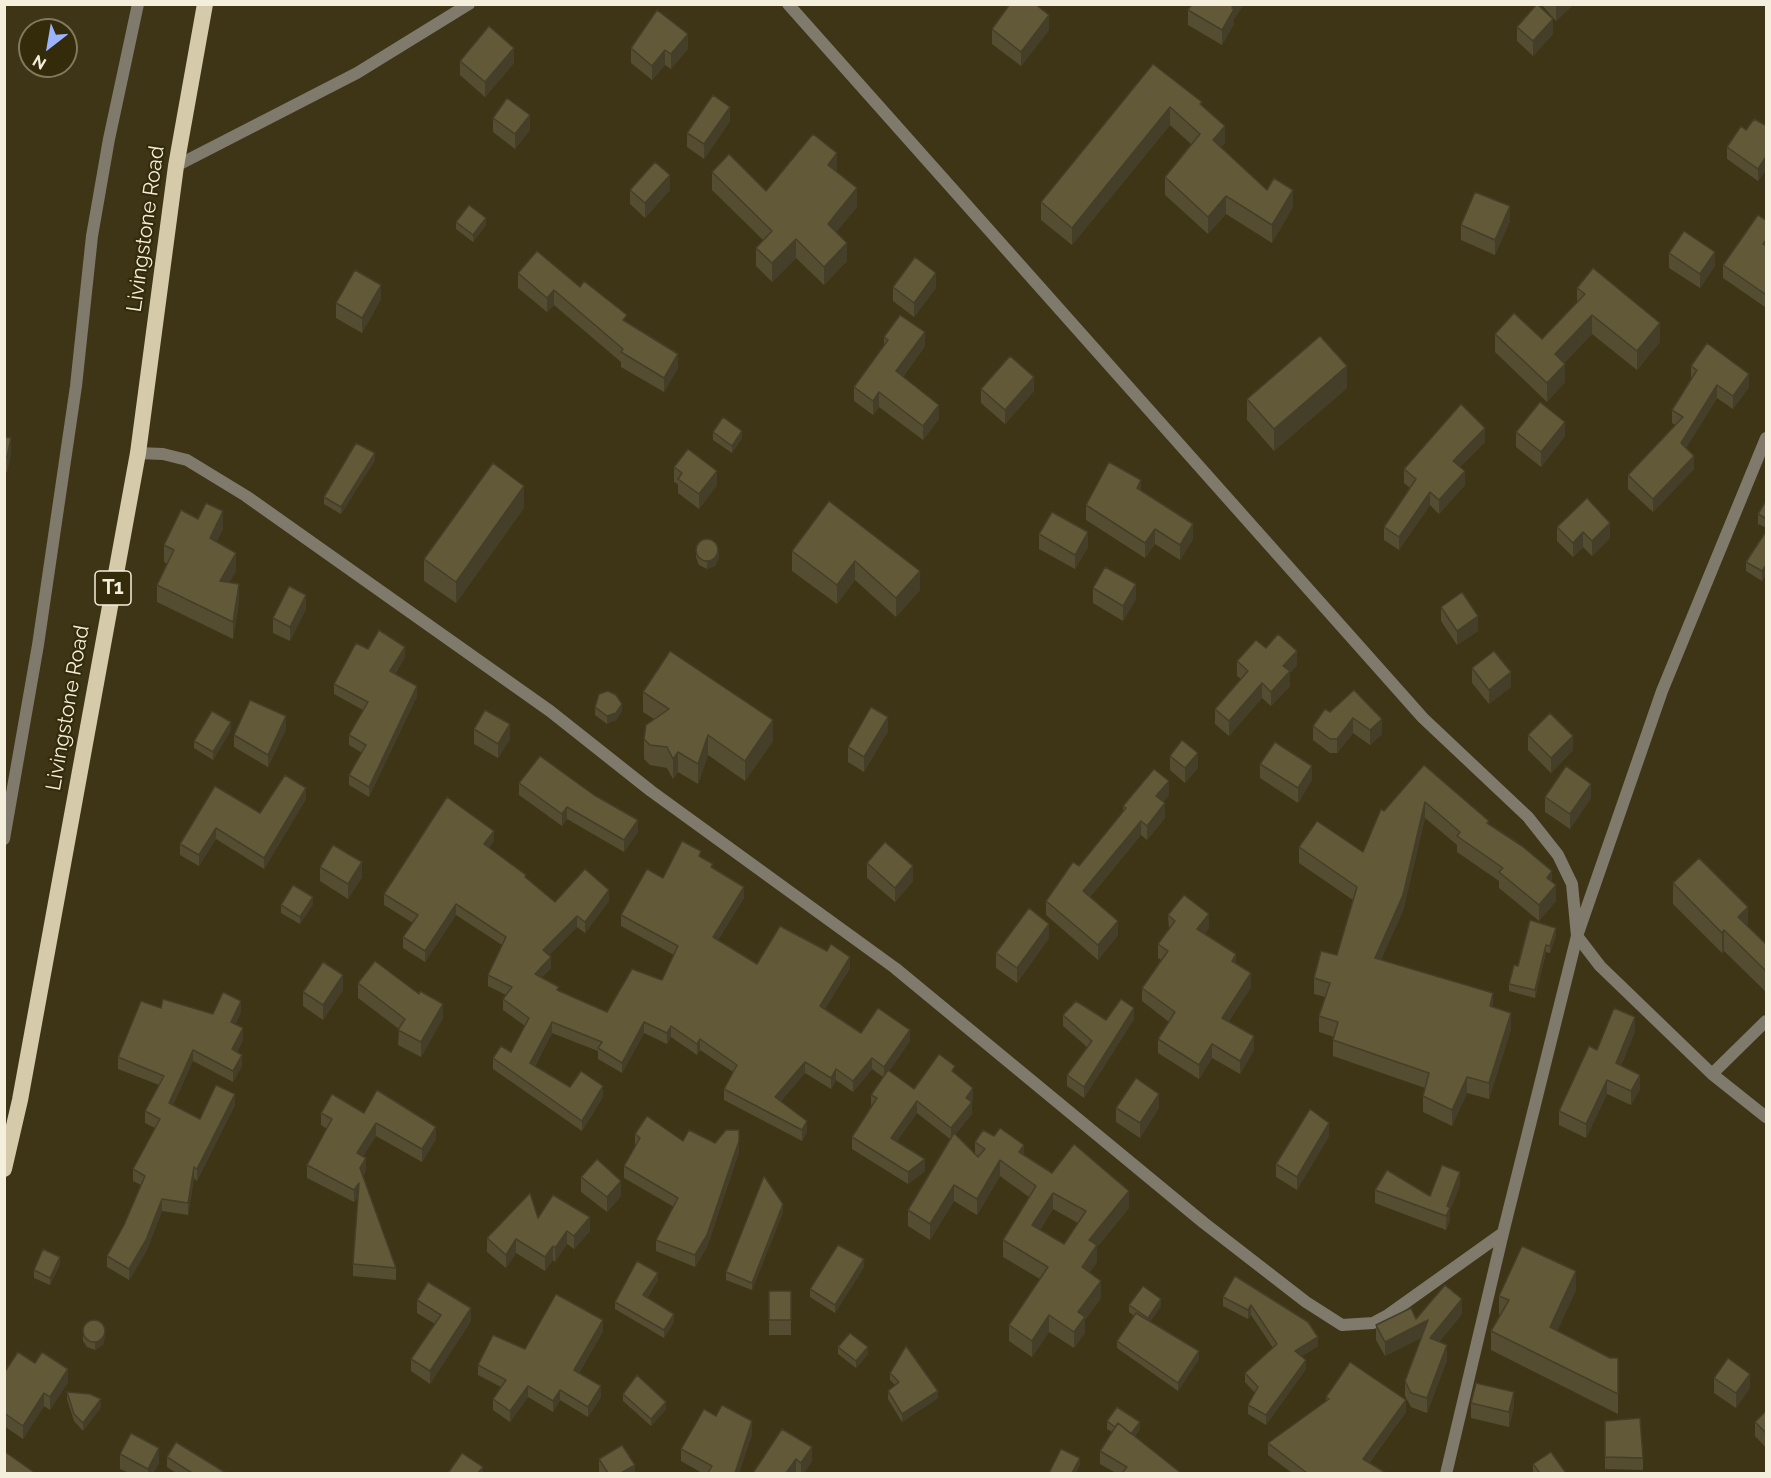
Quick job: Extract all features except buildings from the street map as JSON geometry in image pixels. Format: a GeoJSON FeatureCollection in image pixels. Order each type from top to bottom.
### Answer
{"type":"FeatureCollection","features":[{"type":"Feature","properties":{"kind":"highway","name":"Livingstone Road"},"geometry":{"type":"LineString","coordinates":[[4,1169],[20,1100],[138,453],[176,166],[205,4]]}},
{"type":"Feature","properties":{"kind":"street"},"geometry":{"type":"LineString","coordinates":[[4,839],[38,645],[76,386],[92,236],[109,139],[138,4]]}},
{"type":"Feature","properties":{"kind":"street"},"geometry":{"type":"LineString","coordinates":[[176,166],[357,73],[469,4]]}},
{"type":"Feature","properties":{"kind":"street"},"geometry":{"type":"LineString","coordinates":[[788,4],[1422,718],[1528,818],[1558,855],[1572,884],[1577,936],[1600,966],[1712,1074],[1767,1117]]}},
{"type":"Feature","properties":{"kind":"street"},"geometry":{"type":"LineString","coordinates":[[1446,1473],[1577,936],[1662,691],[1767,438]]}},
{"type":"Feature","properties":{"kind":"street"},"geometry":{"type":"LineString","coordinates":[[138,453],[163,454],[187,460],[246,496],[550,711],[651,791],[895,968],[1204,1223],[1306,1302],[1342,1325],[1372,1323],[1388,1315],[1503,1233]]}},
{"type":"Feature","properties":{"kind":"street"},"geometry":{"type":"LineString","coordinates":[[1712,1074],[1767,1021]]}}]}
